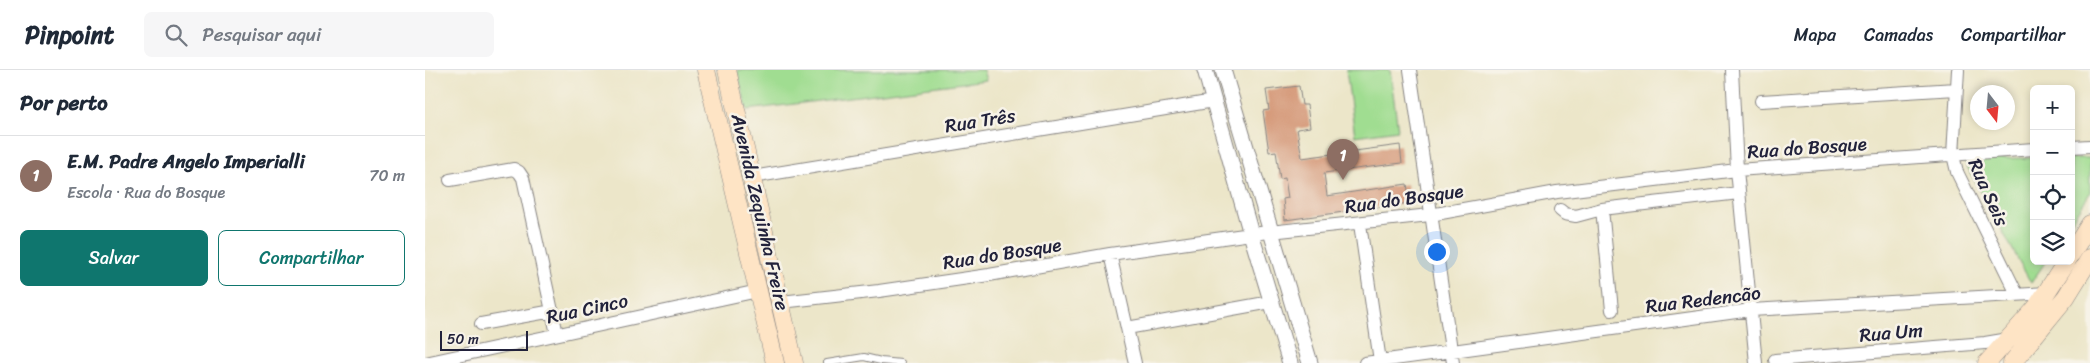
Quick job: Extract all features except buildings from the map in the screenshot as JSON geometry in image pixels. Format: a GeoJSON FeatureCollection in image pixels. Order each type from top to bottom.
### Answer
{"type":"FeatureCollection","features":[{"type":"Feature","properties":{"kind":"main road","name":"Avenida Zequinha Freire"},"geometry":{"type":"LineString","coordinates":[[706,70],[775,363]]}},
{"type":"Feature","properties":{"kind":"main road","name":"Avenida Zequinha Freire"},"geometry":{"type":"LineString","coordinates":[[727,70],[794,363]]}},
{"type":"Feature","properties":{"kind":"main road"},"geometry":{"type":"LineString","coordinates":[[2075,253],[2090,224]]}},
{"type":"Feature","properties":{"kind":"main road"},"geometry":{"type":"LineString","coordinates":[[2011,363],[2066,297],[2090,258]]}},
{"type":"Feature","properties":{"kind":"main road"},"geometry":{"type":"LineString","coordinates":[[2075,259],[2079,276]]}},
{"type":"Feature","properties":{"kind":"main road"},"geometry":{"type":"LineString","coordinates":[[1987,363],[2010,339],[2067,265]]}},
{"type":"Feature","properties":{"kind":"street"},"geometry":{"type":"LineString","coordinates":[[1205,70],[1251,234],[1290,363]]}},
{"type":"Feature","properties":{"kind":"street"},"geometry":{"type":"LineString","coordinates":[[1223,70],[1310,363]]}},
{"type":"Feature","properties":{"kind":"street"},"geometry":{"type":"LineString","coordinates":[[1410,70],[1453,363]]}},
{"type":"Feature","properties":{"kind":"street"},"geometry":{"type":"LineString","coordinates":[[1732,70],[1737,170],[1756,363]]}},
{"type":"Feature","properties":{"kind":"street","name":"Rua Seis"},"geometry":{"type":"LineString","coordinates":[[1958,70],[1953,155],[1957,172],[2017,294]]}},
{"type":"Feature","properties":{"kind":"street"},"geometry":{"type":"LineString","coordinates":[[1761,101],[1956,89]]}},
{"type":"Feature","properties":{"kind":"street","name":"Rua Três"},"geometry":{"type":"LineString","coordinates":[[752,177],[1214,101]]}},
{"type":"Feature","properties":{"kind":"street"},"geometry":{"type":"LineString","coordinates":[[2075,147],[2090,146]]}},
{"type":"Feature","properties":{"kind":"street","name":"Rua do Bosque"},"geometry":{"type":"LineString","coordinates":[[781,302],[879,291],[1251,234],[1360,224],[1430,215],[1557,192],[1737,170],[2030,149]]}},
{"type":"Feature","properties":{"kind":"street"},"geometry":{"type":"LineString","coordinates":[[450,180],[514,169],[519,172],[523,178],[557,334]]}},
{"type":"Feature","properties":{"kind":"street"},"geometry":{"type":"LineString","coordinates":[[1560,210],[1565,214],[1576,216],[1602,209],[1739,193]]}},
{"type":"Feature","properties":{"kind":"street"},"geometry":{"type":"LineString","coordinates":[[1602,209],[1612,310]]}},
{"type":"Feature","properties":{"kind":"street"},"geometry":{"type":"LineString","coordinates":[[1360,224],[1380,361]]}},
{"type":"Feature","properties":{"kind":"street"},"geometry":{"type":"LineString","coordinates":[[1111,254],[1135,363]]}},
{"type":"Feature","properties":{"kind":"street","name":"Rua Cinco"},"geometry":{"type":"LineString","coordinates":[[425,363],[758,291]]}},
{"type":"Feature","properties":{"kind":"street","name":"Rua Redencão"},"geometry":{"type":"LineString","coordinates":[[1365,363],[1751,310],[2047,293]]}},
{"type":"Feature","properties":{"kind":"street"},"geometry":{"type":"LineString","coordinates":[[1127,328],[1271,302]]}},
{"type":"Feature","properties":{"kind":"street"},"geometry":{"type":"LineString","coordinates":[[481,324],[553,311]]}},
{"type":"Feature","properties":{"kind":"street","name":"Rua Um"},"geometry":{"type":"LineString","coordinates":[[1775,360],[1985,343],[2010,339]]}},
{"type":"Feature","properties":{"kind":"lane"},"geometry":{"type":"LineString","coordinates":[[827,363],[864,357],[873,360],[901,363]]}},
{"type":"Feature","properties":{"kind":"green space"},"geometry":{"type":"Polygon","coordinates":[[[737,70],[983,70],[986,80],[747,110],[737,70]]]}},
{"type":"Feature","properties":{"kind":"green space"},"geometry":{"type":"Polygon","coordinates":[[[1346,70],[1390,70],[1398,130],[1355,136],[1346,70]]]}},
{"type":"Feature","properties":{"kind":"green space"},"geometry":{"type":"Polygon","coordinates":[[[2030,158],[2030,265],[2043,265],[2031,283],[1963,159],[2030,158]]]}},
{"type":"Feature","properties":{"kind":"green space"},"geometry":{"type":"Polygon","coordinates":[[[2075,158],[2090,158],[2090,193],[2075,216],[2075,158]]]}},
{"type":"Feature","properties":{"kind":"place","name":"E.M. Padre Angelo Imperialli"},"geometry":{"type":"Point","coordinates":[1343,180]}}]}
